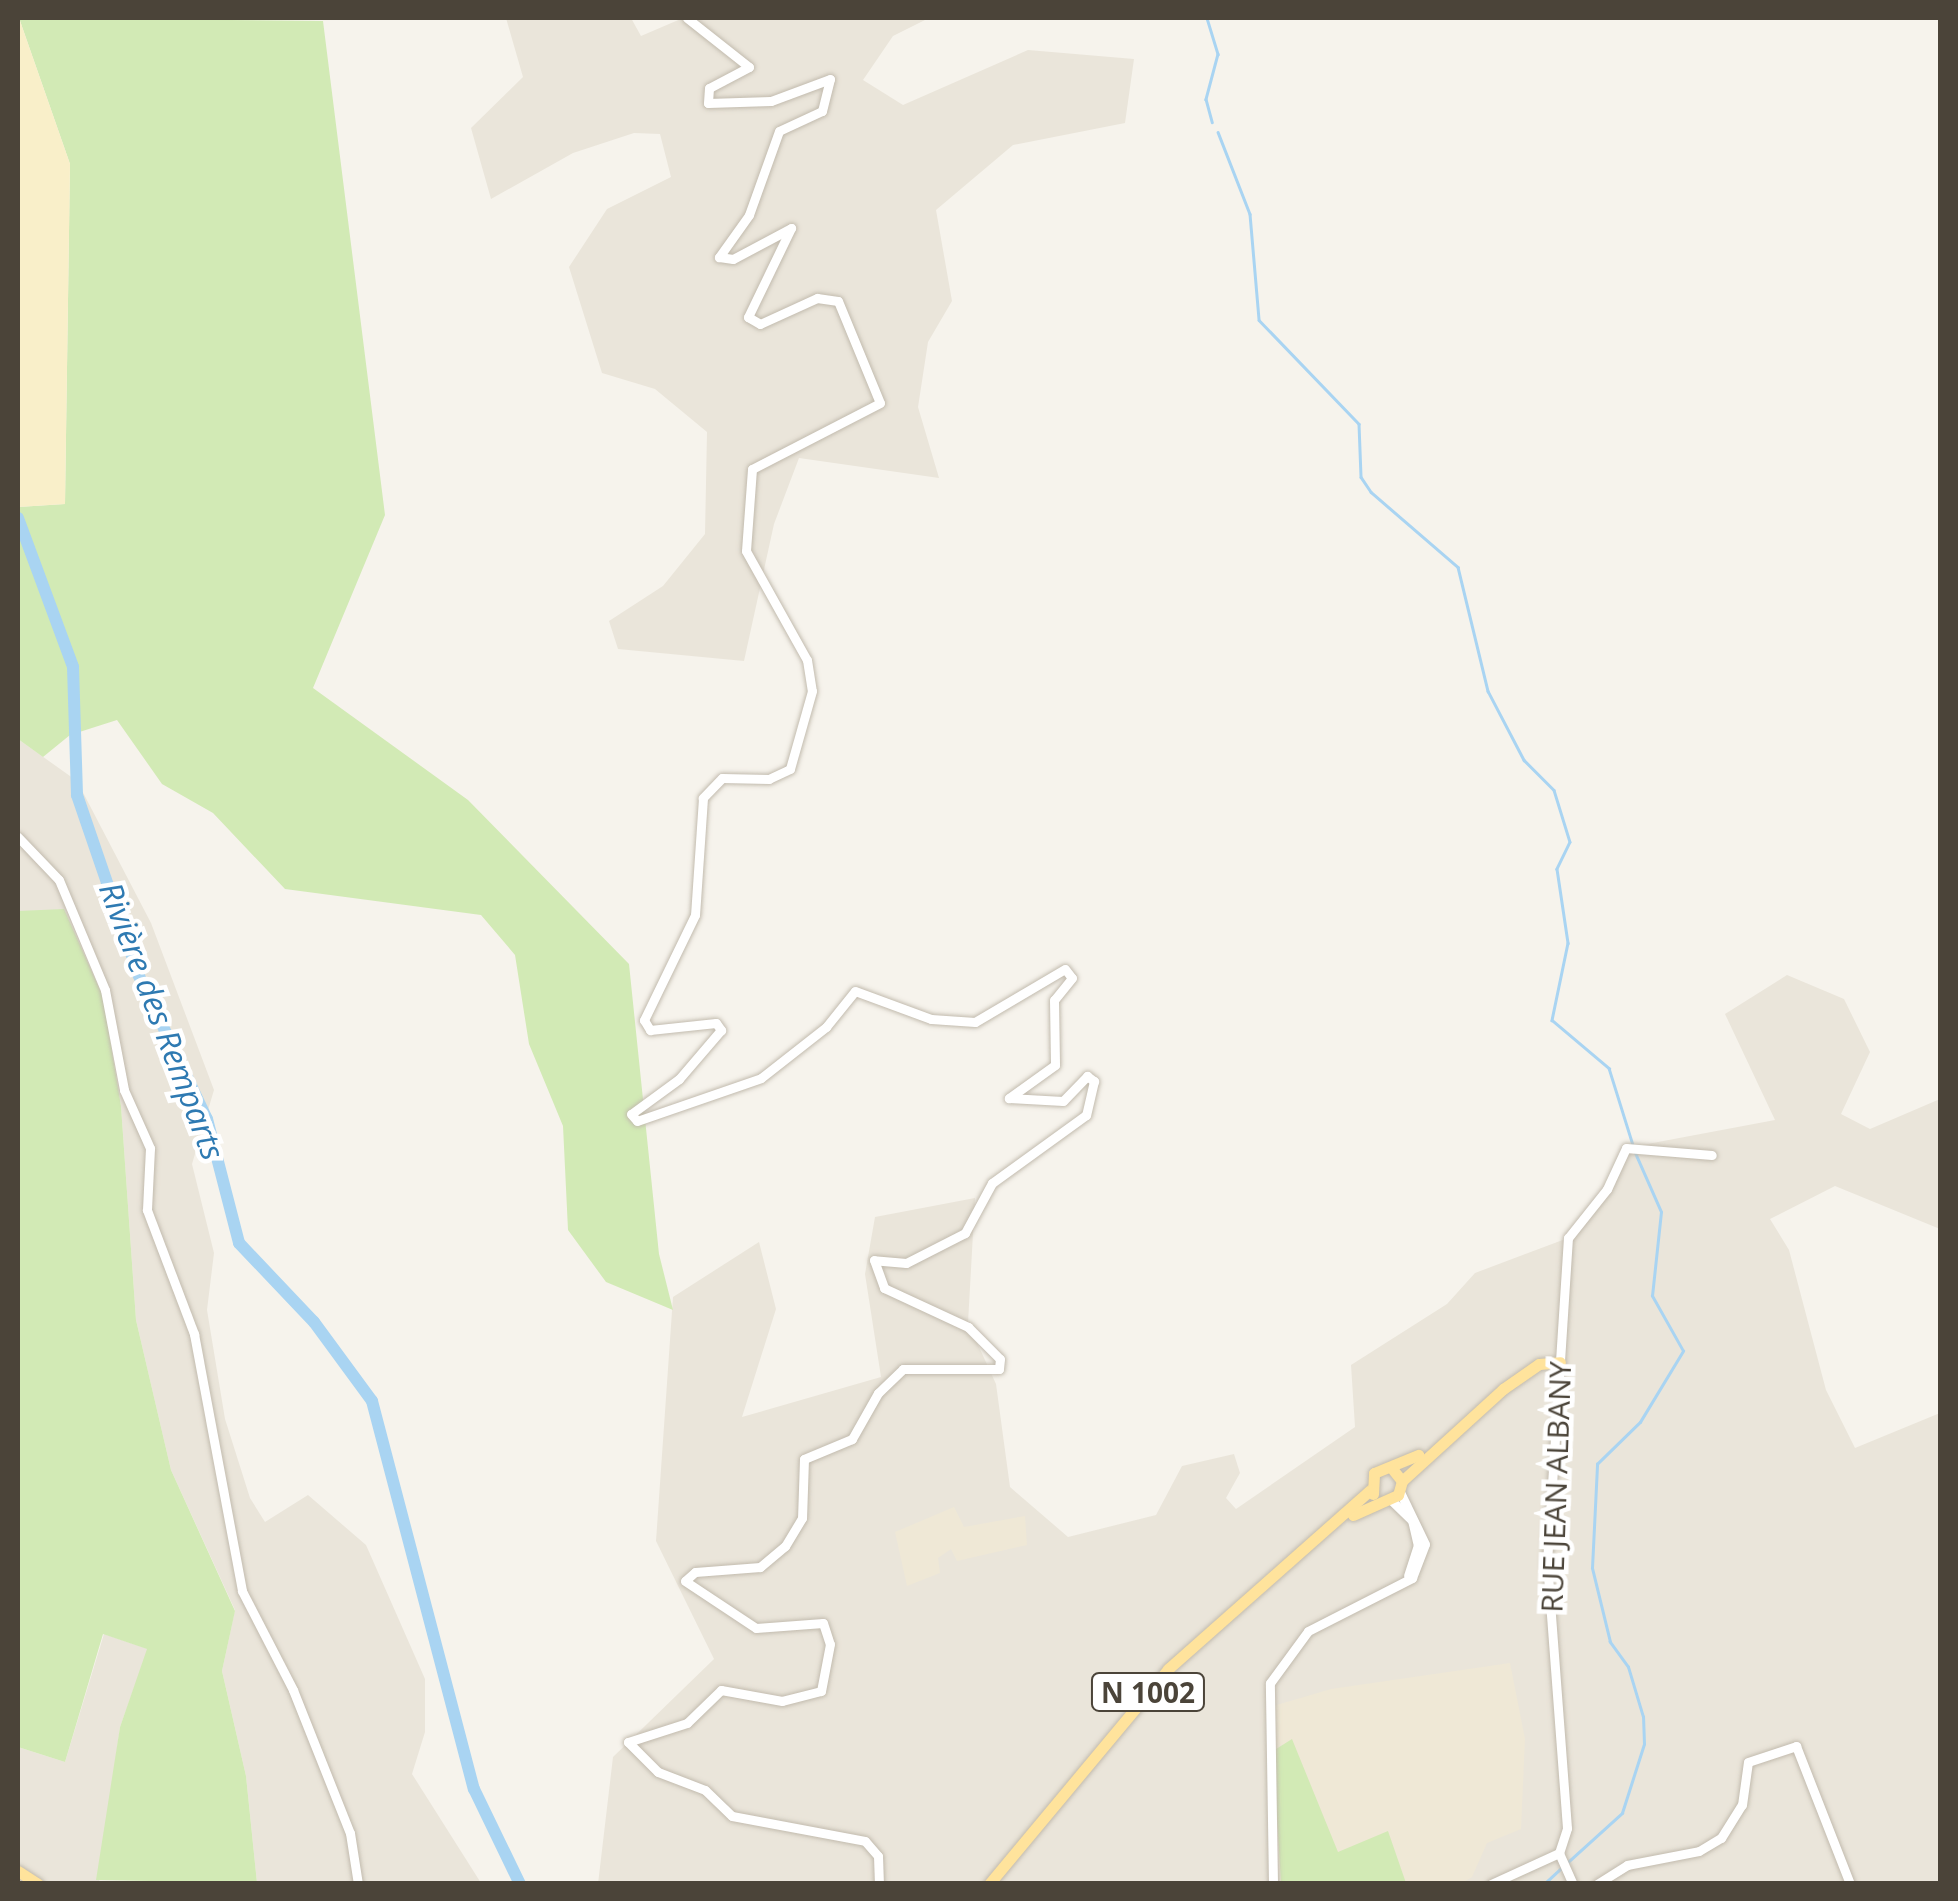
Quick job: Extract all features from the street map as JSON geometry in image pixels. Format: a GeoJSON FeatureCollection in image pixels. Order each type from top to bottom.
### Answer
{"type":"FeatureCollection","features":[{"type":"Feature","properties":{"kind":"main road","name":"N 1002"},"geometry":{"type":"LineString","coordinates":[[1392,1470],[1435,1445],[1539,1364],[1560,1362]]}},
{"type":"Feature","properties":{"kind":"main road","name":"N 1002"},"geometry":{"type":"LineString","coordinates":[[989,1884],[1168,1669],[1334,1527],[1389,1493],[1435,1445]]}},
{"type":"Feature","properties":{"kind":"main road"},"geometry":{"type":"LineString","coordinates":[[1392,1470],[1389,1493],[1374,1473],[1392,1470]]}},
{"type":"Feature","properties":{"kind":"main road"},"geometry":{"type":"LineString","coordinates":[[18,1870],[38,1884]]}},
{"type":"Feature","properties":{"kind":"street"},"geometry":{"type":"LineString","coordinates":[[687,18],[750,67],[708,88],[708,103],[771,101],[830,78],[822,111],[790,124],[772,142],[749,215],[719,257],[733,259],[791,228],[748,318],[760,324],[817,298],[838,301],[880,403],[752,469],[746,551],[807,660],[812,691],[790,768],[769,779],[733,774],[703,798],[695,915],[644,1020],[650,1030],[716,1024],[721,1030],[679,1079],[631,1114],[637,1120],[761,1078],[826,1028],[855,990],[917,1016],[975,1022],[1065,968],[1072,978],[1054,1000],[1055,1065],[1008,1098],[1063,1101],[1088,1076],[1094,1081],[1086,1115],[992,1183],[965,1233],[906,1262],[874,1260],[884,1288],[968,1327],[1000,1358],[999,1369],[903,1370],[852,1439],[804,1459],[799,1527],[766,1564],[695,1572],[685,1581],[756,1628],[823,1624],[830,1644],[821,1691],[782,1700],[722,1690],[687,1723],[628,1742],[658,1772],[705,1790],[732,1816],[864,1841],[878,1856],[879,1884]]}},
{"type":"Feature","properties":{"kind":"street"},"geometry":{"type":"LineString","coordinates":[[18,837],[59,880],[106,990],[124,1090],[150,1148],[147,1210],[194,1334],[242,1590],[293,1690],[350,1832],[358,1884]]}},
{"type":"Feature","properties":{"kind":"street","name":"RUE JEAN ALBANY"},"geometry":{"type":"LineString","coordinates":[[1572,1884],[1563,1858],[1566,1828],[1547,1562],[1568,1238],[1606,1190],[1626,1148],[1712,1155]]}},
{"type":"Feature","properties":{"kind":"street"},"geometry":{"type":"LineString","coordinates":[[1273,1884],[1265,1698],[1281,1660],[1313,1627],[1393,1591],[1418,1545],[1412,1520],[1389,1493]]}},
{"type":"Feature","properties":{"kind":"street"},"geometry":{"type":"LineString","coordinates":[[1597,1884],[1626,1865],[1721,1838],[1742,1805],[1748,1762],[1796,1746],[1850,1884]]}},
{"type":"Feature","properties":{"kind":"street"},"geometry":{"type":"LineString","coordinates":[[1491,1884],[1563,1858]]}},
{"type":"Feature","properties":{"kind":"shaded area"},"geometry":{"type":"Polygon","coordinates":[[[506,18],[631,18],[641,36],[683,18],[929,18],[893,36],[863,80],[903,105],[1028,50],[1134,59],[1125,123],[1013,145],[936,210],[952,301],[928,342],[918,407],[939,478],[799,458],[774,524],[744,661],[618,649],[609,621],[663,586],[705,534],[707,432],[655,389],[602,373],[569,267],[607,209],[671,177],[660,134],[634,133],[573,153],[491,199],[471,128],[523,77],[506,18]]]}},
{"type":"Feature","properties":{"kind":"shaded area"},"geometry":{"type":"Polygon","coordinates":[[[18,739],[77,781],[151,923],[214,1090],[192,1164],[214,1253],[207,1310],[225,1419],[250,1498],[265,1522],[308,1495],[366,1545],[425,1679],[425,1732],[412,1774],[481,1883],[257,1883],[246,1776],[222,1671],[235,1610],[171,1470],[136,1320],[121,1106],[103,997],[18,911],[18,739]]]}},
{"type":"Feature","properties":{"kind":"shaded area"},"geometry":{"type":"Polygon","coordinates":[[[1787,975],[1844,999],[1870,1052],[1841,1114],[1870,1129],[1940,1099],[1940,1229],[1835,1186],[1770,1219],[1789,1250],[1826,1390],[1855,1448],[1940,1413],[1940,1883],[598,1884],[613,1757],[714,1659],[656,1541],[673,1297],[759,1242],[776,1309],[742,1417],[881,1377],[865,1274],[875,1217],[975,1198],[968,1323],[996,1384],[1010,1487],[1068,1537],[1156,1515],[1182,1466],[1234,1454],[1240,1473],[1226,1498],[1236,1509],[1355,1427],[1351,1365],[1447,1304],[1475,1273],[1568,1238],[1595,1207],[1626,1148],[1775,1120],[1725,1014],[1787,975]]]}},
{"type":"Feature","properties":{"kind":"shaded area"},"geometry":{"type":"Polygon","coordinates":[[[954,1507],[964,1527],[1025,1516],[1027,1545],[957,1561],[951,1549],[938,1558],[940,1573],[907,1586],[895,1532],[954,1507]]]}},
{"type":"Feature","properties":{"kind":"shaded area"},"geometry":{"type":"Polygon","coordinates":[[[104,1634],[148,1649],[120,1727],[99,1883],[18,1884],[18,1747],[65,1762],[104,1634]]]}},
{"type":"Feature","properties":{"kind":"shaded area"},"geometry":{"type":"Polygon","coordinates":[[[1510,1663],[1525,1739],[1521,1829],[1487,1843],[1472,1877],[1462,1883],[1280,1883],[1270,1707],[1331,1689],[1510,1663]]]}},
{"type":"Feature","properties":{"kind":"green space"},"geometry":{"type":"Polygon","coordinates":[[[19,18],[323,21],[385,515],[313,688],[468,800],[629,964],[659,1254],[673,1310],[606,1282],[568,1230],[563,1126],[529,1044],[515,955],[481,915],[285,889],[213,813],[162,784],[117,720],[70,735],[43,757],[18,739],[18,507],[65,504],[70,164],[19,18]]]}},
{"type":"Feature","properties":{"kind":"green space"},"geometry":{"type":"Polygon","coordinates":[[[64,909],[103,997],[121,1106],[136,1320],[171,1470],[235,1611],[222,1671],[246,1776],[257,1883],[96,1880],[120,1727],[147,1649],[103,1634],[65,1762],[18,1747],[18,911],[64,909]]]}},
{"type":"Feature","properties":{"kind":"green space"},"geometry":{"type":"Polygon","coordinates":[[[1292,1739],[1338,1852],[1388,1831],[1406,1883],[1281,1883],[1273,1751],[1292,1739]]]}},
{"type":"Feature","properties":{"kind":"sand"},"geometry":{"type":"Polygon","coordinates":[[[19,18],[70,164],[65,504],[18,507],[19,18]]]}},
{"type":"Feature","properties":{"kind":"waterway"},"geometry":{"type":"LineString","coordinates":[[1207,18],[1218,54],[1206,99],[1212,122]]}},
{"type":"Feature","properties":{"kind":"waterway"},"geometry":{"type":"LineString","coordinates":[[1218,132],[1250,214],[1259,320],[1359,424],[1361,477],[1371,492],[1458,567],[1488,691],[1524,760],[1554,790],[1570,842],[1557,869],[1568,943],[1552,1020],[1609,1068],[1633,1145]]}},
{"type":"Feature","properties":{"kind":"waterway","name":"Rivière des Remparts"},"geometry":{"type":"LineString","coordinates":[[18,518],[73,667],[77,795],[139,976],[207,1119],[239,1243],[314,1322],[372,1401],[474,1789],[520,1884]]}},
{"type":"Feature","properties":{"kind":"waterway"},"geometry":{"type":"LineString","coordinates":[[1568,1862],[1622,1813],[1644,1744],[1643,1717],[1628,1667],[1610,1642],[1592,1568],[1597,1464],[1640,1422],[1683,1351],[1652,1296],[1661,1212],[1635,1153]]}},
{"type":"Feature","properties":{"kind":"waterway"},"geometry":{"type":"LineString","coordinates":[[1544,1884],[1562,1867]]}}]}
